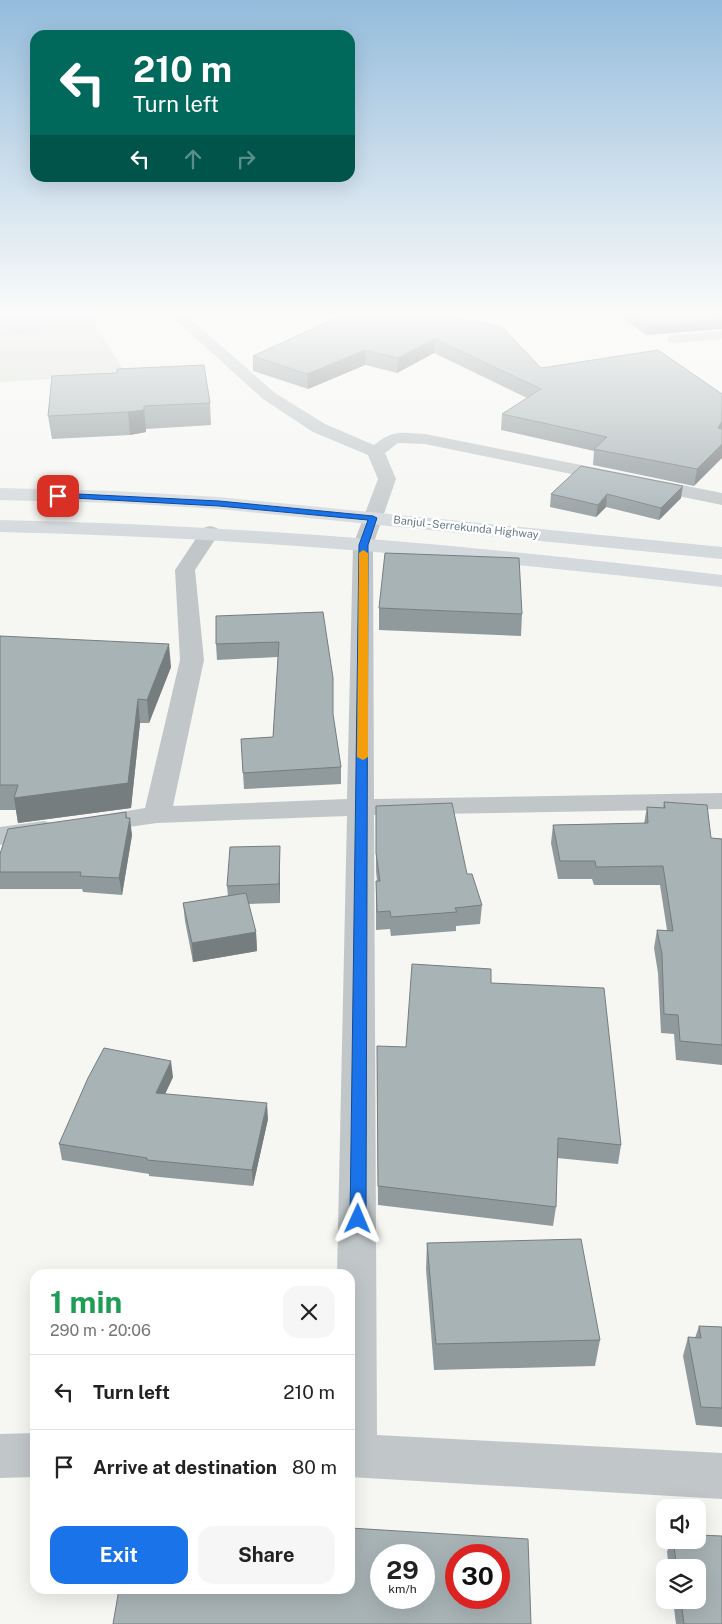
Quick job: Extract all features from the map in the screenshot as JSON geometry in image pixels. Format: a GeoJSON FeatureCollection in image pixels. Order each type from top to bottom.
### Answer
{"type":"FeatureCollection","features":[{"type":"Feature","properties":{"kind":"highway","name":"Banjul - Serrekunda Highway"},"geometry":{"type":"LineString","coordinates":[[0,494],[116,497],[210,503],[478,554],[722,581]]}},
{"type":"Feature","properties":{"kind":"highway","name":"Banjul - Serrekunda Highway"},"geometry":{"type":"LineString","coordinates":[[0,526],[210,532],[368,532],[722,553]]}},
{"type":"Feature","properties":{"kind":"street"},"geometry":{"type":"LineString","coordinates":[[261,389],[318,428],[376,452],[387,479],[368,532],[355,1269]]}},
{"type":"Feature","properties":{"kind":"street"},"geometry":{"type":"LineString","coordinates":[[376,452],[394,438],[425,439],[722,499]]}},
{"type":"Feature","properties":{"kind":"street"},"geometry":{"type":"LineString","coordinates":[[158,816],[192,660],[185,570],[210,532]]}},
{"type":"Feature","properties":{"kind":"street"},"geometry":{"type":"LineString","coordinates":[[0,836],[158,816],[362,807],[722,801]]}},
{"type":"Feature","properties":{"kind":"street"},"geometry":{"type":"LineString","coordinates":[[355,1455],[722,1476]]}},
{"type":"Feature","properties":{"kind":"street"},"geometry":{"type":"LineString","coordinates":[[0,1456],[30,1456]]}},
{"type":"Feature","properties":{"kind":"building"},"geometry":{"type":"Polygon","coordinates":[[[51,389],[208,389],[210,403],[144,406],[144,410],[128,412],[48,416],[51,389]]]}},
{"type":"Feature","properties":{"kind":"building"},"geometry":{"type":"Polygon","coordinates":[[[541,389],[714,389],[722,394],[722,421],[718,428],[722,429],[722,444],[697,469],[594,449],[607,437],[502,414],[541,389]]]}},
{"type":"Feature","properties":{"kind":"building"},"geometry":{"type":"Polygon","coordinates":[[[581,466],[683,486],[661,508],[607,494],[598,505],[551,494],[581,466]]]}},
{"type":"Feature","properties":{"kind":"building"},"geometry":{"type":"Polygon","coordinates":[[[385,553],[519,558],[522,614],[379,608],[385,553]]]}},
{"type":"Feature","properties":{"kind":"building"},"geometry":{"type":"Polygon","coordinates":[[[323,612],[333,678],[333,714],[341,767],[243,773],[241,739],[273,737],[279,642],[216,644],[216,616],[323,612]]]}},
{"type":"Feature","properties":{"kind":"building"},"geometry":{"type":"Polygon","coordinates":[[[0,636],[169,644],[147,700],[138,699],[128,783],[14,798],[18,785],[0,785],[0,636]]]}},
{"type":"Feature","properties":{"kind":"building"},"geometry":{"type":"Polygon","coordinates":[[[664,802],[707,805],[711,838],[722,839],[722,1045],[680,1041],[678,1015],[664,1014],[662,954],[657,930],[673,931],[663,866],[596,867],[595,861],[560,861],[553,825],[648,823],[647,807],[665,808],[664,802]]]}},
{"type":"Feature","properties":{"kind":"building"},"geometry":{"type":"Polygon","coordinates":[[[452,803],[467,874],[472,874],[482,905],[455,908],[457,912],[391,917],[390,911],[377,912],[376,881],[380,881],[376,853],[376,806],[452,803]]]}},
{"type":"Feature","properties":{"kind":"building"},"geometry":{"type":"Polygon","coordinates":[[[126,812],[126,818],[130,818],[119,878],[80,876],[81,872],[0,872],[0,854],[8,829],[126,812]]]}},
{"type":"Feature","properties":{"kind":"building"},"geometry":{"type":"Polygon","coordinates":[[[280,846],[279,884],[227,886],[230,847],[280,846]]]}},
{"type":"Feature","properties":{"kind":"building"},"geometry":{"type":"Polygon","coordinates":[[[246,893],[256,932],[192,943],[183,903],[246,893]]]}},
{"type":"Feature","properties":{"kind":"building"},"geometry":{"type":"Polygon","coordinates":[[[412,964],[491,969],[491,983],[604,988],[621,1145],[558,1138],[556,1207],[378,1186],[377,1046],[406,1047],[412,964]]]}},
{"type":"Feature","properties":{"kind":"building"},"geometry":{"type":"Polygon","coordinates":[[[104,1048],[171,1061],[156,1093],[267,1103],[252,1170],[147,1160],[147,1158],[59,1144],[88,1078],[104,1048]]]}},
{"type":"Feature","properties":{"kind":"building"},"geometry":{"type":"Polygon","coordinates":[[[581,1239],[600,1340],[436,1344],[427,1243],[581,1239]]]}},
{"type":"Feature","properties":{"kind":"building"},"geometry":{"type":"Polygon","coordinates":[[[699,1326],[722,1327],[722,1408],[701,1407],[688,1337],[701,1338],[699,1326]]]}},
{"type":"Feature","properties":{"kind":"building"},"geometry":{"type":"Polygon","coordinates":[[[355,1528],[528,1539],[531,1624],[113,1624],[118,1594],[355,1594],[355,1528]]]}},
{"type":"Feature","properties":{"kind":"building"},"geometry":{"type":"Polygon","coordinates":[[[706,1535],[722,1536],[722,1624],[684,1624],[682,1609],[706,1609],[706,1559],[676,1559],[674,1549],[706,1549],[706,1535]]]}},
{"type":"Feature","properties":{"kind":"slow traffic"},"geometry":{"type":"LineString","coordinates":[[363,553],[363,757]]}},
{"type":"Feature","properties":{"kind":"route"},"geometry":{"type":"LineString","coordinates":[[58,496],[116,497],[219,503],[373,518],[364,545],[358,1219]]}}]}
